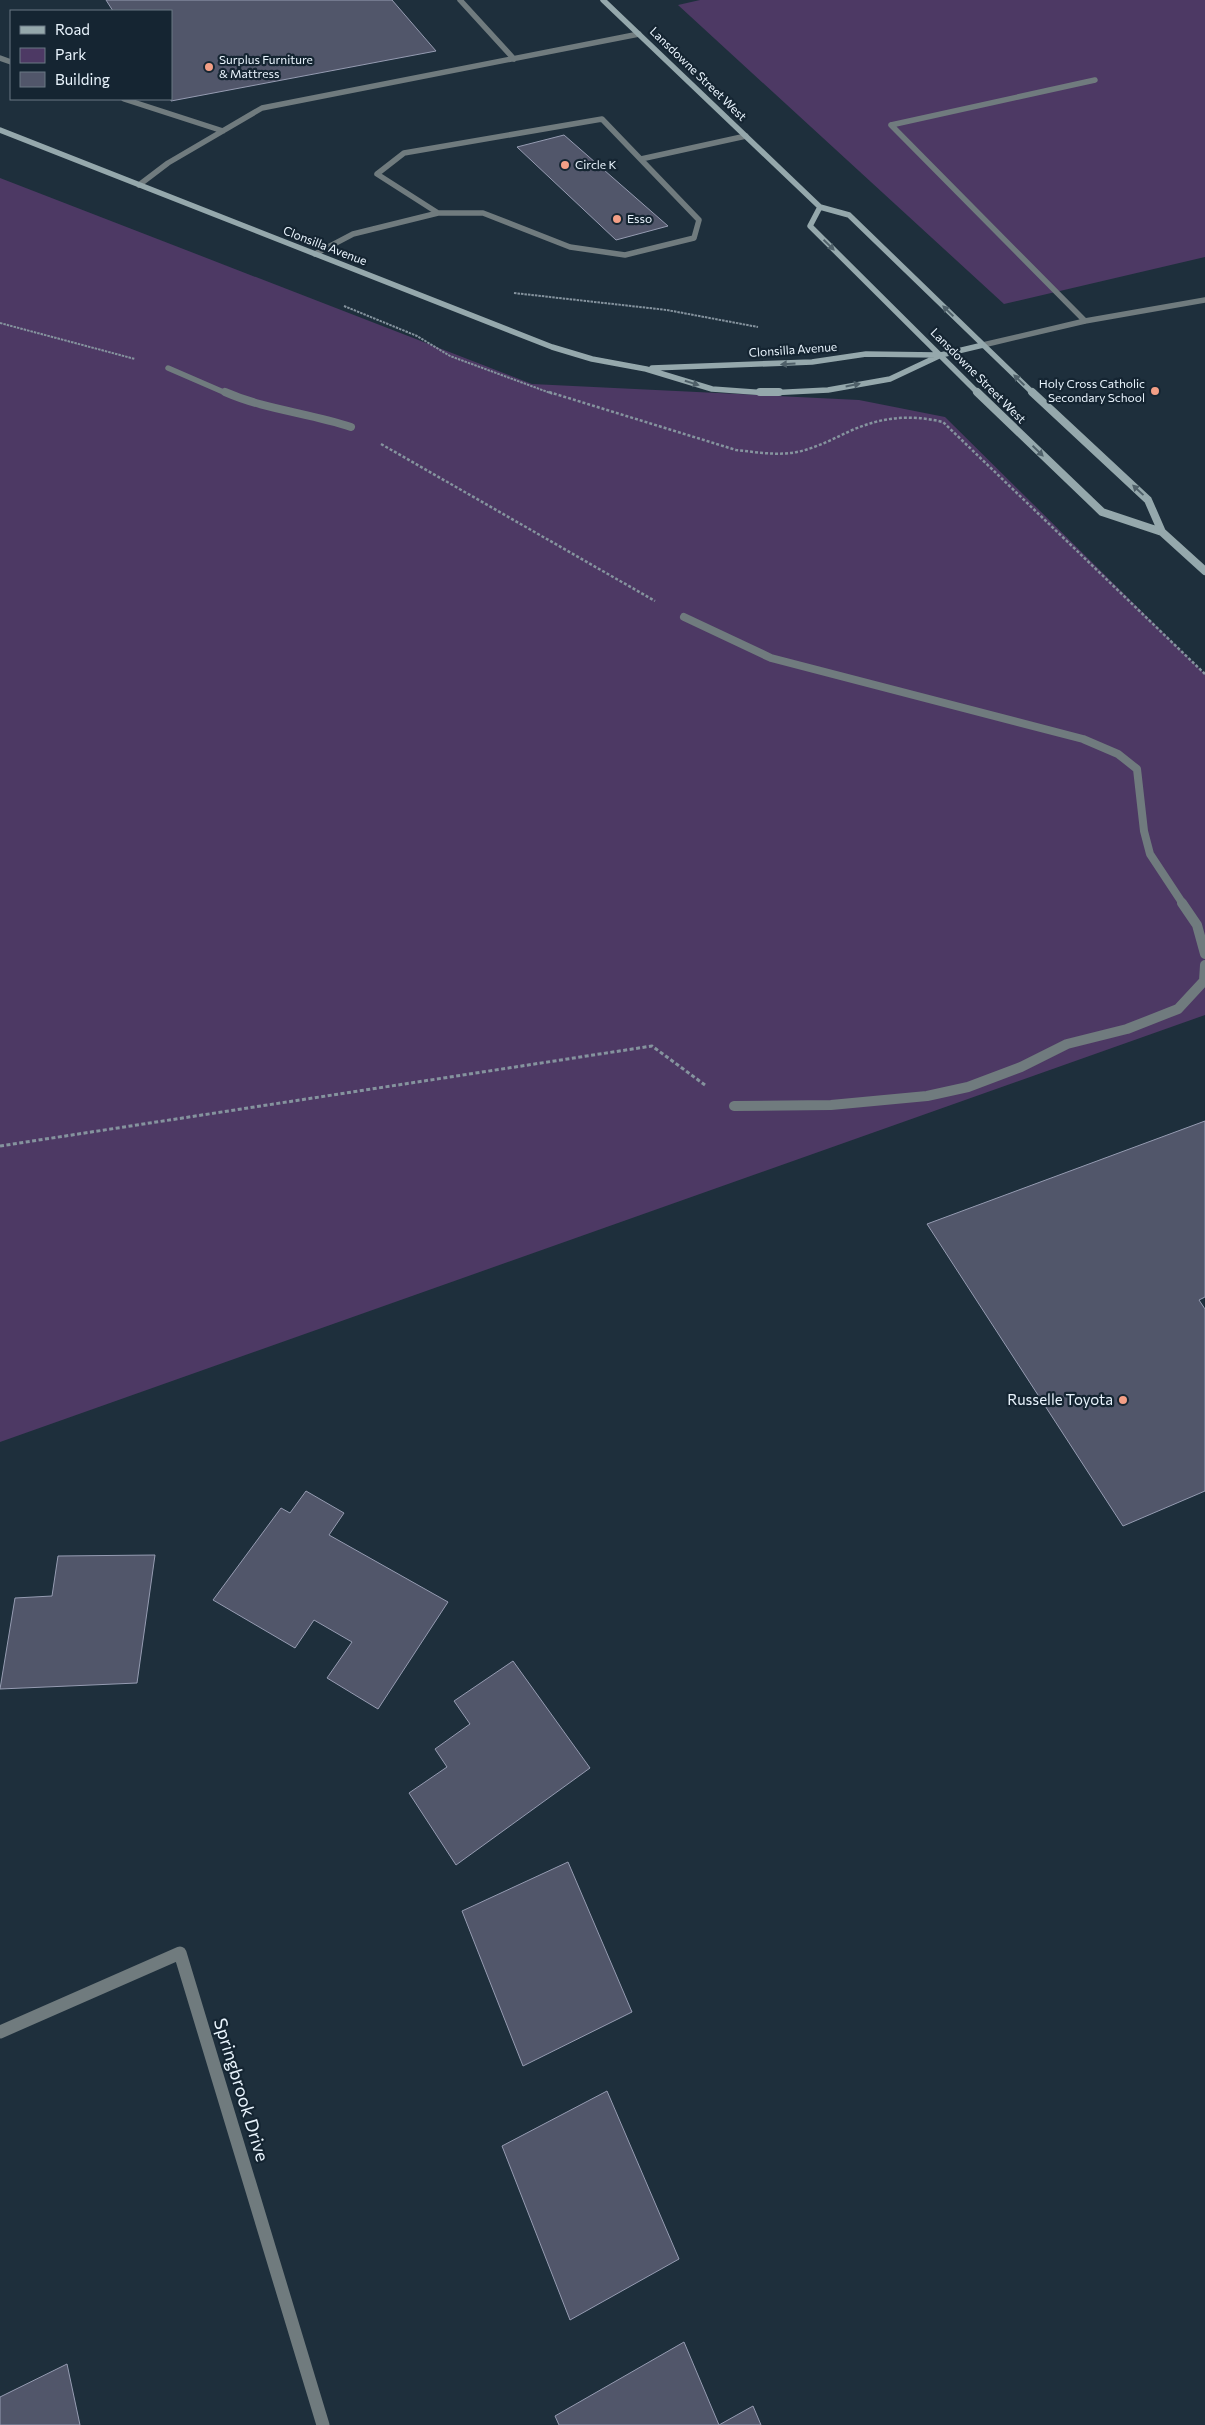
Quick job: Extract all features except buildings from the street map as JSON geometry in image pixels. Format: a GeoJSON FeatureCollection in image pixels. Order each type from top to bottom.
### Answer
{"type":"FeatureCollection","features":[{"type":"Feature","properties":{"kind":"main road","name":"Lansdowne Street West"},"geometry":{"type":"LineString","coordinates":[[603,0],[820,207],[849,215],[983,345],[1148,500],[1162,532]]}},
{"type":"Feature","properties":{"kind":"main road","name":"Clonsilla Avenue"},"geometry":{"type":"LineString","coordinates":[[0,130],[552,347],[592,358],[646,369],[712,389],[777,393],[828,390],[890,379],[941,355],[983,345]]}},
{"type":"Feature","properties":{"kind":"main road","name":"Lansdowne Street West"},"geometry":{"type":"LineString","coordinates":[[820,207],[810,226],[1102,512],[1162,532],[1205,571]]}},
{"type":"Feature","properties":{"kind":"main road","name":"Clonsilla Avenue"},"geometry":{"type":"LineString","coordinates":[[646,369],[714,364],[762,365],[812,362],[866,354],[941,355]]}},
{"type":"Feature","properties":{"kind":"street"},"geometry":{"type":"LineString","coordinates":[[460,0],[514,59]]}},
{"type":"Feature","properties":{"kind":"street"},"geometry":{"type":"LineString","coordinates":[[139,185],[168,163],[262,108],[639,34]]}},
{"type":"Feature","properties":{"kind":"street"},"geometry":{"type":"LineString","coordinates":[[1085,321],[891,125],[1095,80]]}},
{"type":"Feature","properties":{"kind":"street"},"geometry":{"type":"LineString","coordinates":[[127,100],[223,131]]}},
{"type":"Feature","properties":{"kind":"street"},"geometry":{"type":"LineString","coordinates":[[315,254],[353,234],[438,213],[484,213],[570,247],[625,254],[694,238],[699,220],[602,119],[404,153],[377,174],[438,213]]}},
{"type":"Feature","properties":{"kind":"street"},"geometry":{"type":"LineString","coordinates":[[641,159],[746,136]]}},
{"type":"Feature","properties":{"kind":"street"},"geometry":{"type":"LineString","coordinates":[[983,345],[1085,321],[1205,300]]}},
{"type":"Feature","properties":{"kind":"street"},"geometry":{"type":"LineString","coordinates":[[168,368],[250,403],[325,418],[351,427]]}},
{"type":"Feature","properties":{"kind":"street"},"geometry":{"type":"LineString","coordinates":[[684,617],[771,658],[1083,739],[1118,754],[1137,769],[1144,831],[1150,854],[1197,925],[1205,954]]}},
{"type":"Feature","properties":{"kind":"street"},"geometry":{"type":"LineString","coordinates":[[734,1106],[831,1105],[927,1096],[968,1087],[1021,1067],[1067,1044],[1127,1029],[1178,1009],[1204,981],[1205,965]]}},
{"type":"Feature","properties":{"kind":"street","name":"Springbrook Drive"},"geometry":{"type":"LineString","coordinates":[[0,2032],[180,1953],[323,2425]]}},
{"type":"Feature","properties":{"kind":"path"},"geometry":{"type":"LineString","coordinates":[[0,323],[168,368]]}},
{"type":"Feature","properties":{"kind":"path"},"geometry":{"type":"LineString","coordinates":[[943,422],[1205,674]]}},
{"type":"Feature","properties":{"kind":"path"},"geometry":{"type":"LineString","coordinates":[[351,427],[684,617]]}},
{"type":"Feature","properties":{"kind":"path"},"geometry":{"type":"LineString","coordinates":[[0,1146],[652,1046],[734,1106]]}},
{"type":"Feature","properties":{"kind":"green space"},"geometry":{"type":"Polygon","coordinates":[[[700,0],[1205,0],[1205,257],[1004,304],[678,5],[700,0]]]}},
{"type":"Feature","properties":{"kind":"green space"},"geometry":{"type":"Polygon","coordinates":[[[0,178],[532,384],[859,400],[945,417],[1205,674],[1205,1015],[0,1442],[0,178]]]}},
{"type":"Feature","properties":{"kind":"place","name":"Surplus Furniture & Mattress"},"geometry":{"type":"Point","coordinates":[209,67]}},
{"type":"Feature","properties":{"kind":"place","name":"Circle K"},"geometry":{"type":"Point","coordinates":[565,165]}},
{"type":"Feature","properties":{"kind":"place","name":"Esso"},"geometry":{"type":"Point","coordinates":[617,219]}},
{"type":"Feature","properties":{"kind":"place","name":"Holy Cross Catholic Secondary School"},"geometry":{"type":"Point","coordinates":[1155,391]}},
{"type":"Feature","properties":{"kind":"place","name":"Russelle Toyota"},"geometry":{"type":"Point","coordinates":[1123,1400]}}]}
